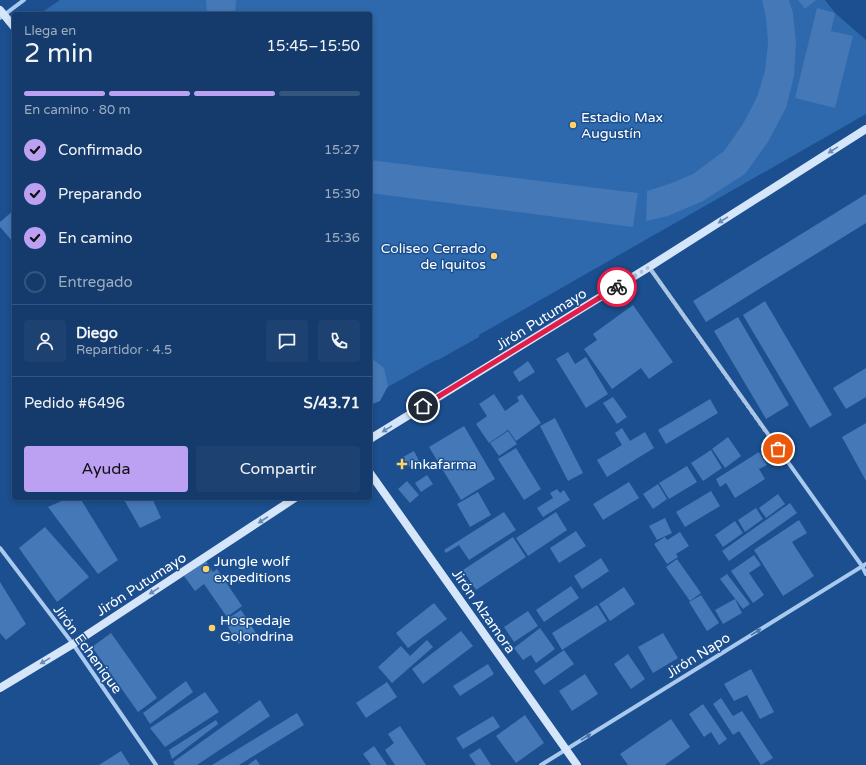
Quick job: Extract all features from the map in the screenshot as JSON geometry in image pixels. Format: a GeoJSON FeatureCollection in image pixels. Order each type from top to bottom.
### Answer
{"type":"FeatureCollection","features":[{"type":"Feature","properties":{"kind":"street"},"geometry":{"type":"LineString","coordinates":[[12,25],[1,14],[24,0]]}},
{"type":"Feature","properties":{"kind":"street","name":"Jirón Putumayo"},"geometry":{"type":"LineString","coordinates":[[372,438],[649,267],[866,129]]}},
{"type":"Feature","properties":{"kind":"street"},"geometry":{"type":"LineString","coordinates":[[649,267],[864,565],[866,574]]}},
{"type":"Feature","properties":{"kind":"street","name":"Jirón Alzamora"},"geometry":{"type":"LineString","coordinates":[[372,476],[577,765]]}},
{"type":"Feature","properties":{"kind":"street","name":"Jirón Putumayo"},"geometry":{"type":"LineString","coordinates":[[0,688],[73,644],[292,500]]}},
{"type":"Feature","properties":{"kind":"street","name":"Jirón Echenique"},"geometry":{"type":"LineString","coordinates":[[0,548],[73,644],[156,765]]}},
{"type":"Feature","properties":{"kind":"street","name":"Jirón Napo"},"geometry":{"type":"LineString","coordinates":[[541,765],[864,565]]}},
{"type":"Feature","properties":{"kind":"shaded area","name":"Coliseo Cerrado de Iquitos"},"geometry":{"type":"Polygon","coordinates":[[[60,0],[825,0],[835,13],[866,40],[866,114],[479,335],[479,337],[372,396],[372,12],[42,12],[60,0]]]}},
{"type":"Feature","properties":{"kind":"building"},"geometry":{"type":"Polygon","coordinates":[[[206,0],[236,0],[235,12],[207,12],[206,0]]]}},
{"type":"Feature","properties":{"kind":"building"},"geometry":{"type":"Polygon","coordinates":[[[762,0],[789,0],[793,13],[796,43],[794,76],[786,108],[768,142],[745,174],[703,201],[668,216],[646,221],[647,191],[693,174],[724,151],[743,124],[757,97],[765,71],[768,43],[766,18],[762,0]]]}},
{"type":"Feature","properties":{"kind":"building"},"geometry":{"type":"Polygon","coordinates":[[[798,0],[816,0],[805,9],[798,0]]]}},
{"type":"Feature","properties":{"kind":"building"},"geometry":{"type":"Polygon","coordinates":[[[817,8],[835,13],[831,31],[853,36],[835,108],[795,98],[817,8]]]}},
{"type":"Feature","properties":{"kind":"building"},"geometry":{"type":"Polygon","coordinates":[[[372,160],[638,193],[633,227],[372,193],[372,160]]]}},
{"type":"Feature","properties":{"kind":"building"},"geometry":{"type":"Polygon","coordinates":[[[866,194],[866,223],[706,322],[693,301],[866,194]]]}},
{"type":"Feature","properties":{"kind":"building"},"geometry":{"type":"Polygon","coordinates":[[[12,212],[12,241],[0,227],[0,222],[12,212]]]}},
{"type":"Feature","properties":{"kind":"building"},"geometry":{"type":"Polygon","coordinates":[[[765,301],[832,415],[810,428],[743,315],[765,301]]]}},
{"type":"Feature","properties":{"kind":"building"},"geometry":{"type":"Polygon","coordinates":[[[633,305],[673,362],[649,379],[641,368],[612,389],[584,349],[597,340],[593,334],[633,305]]]}},
{"type":"Feature","properties":{"kind":"building"},"geometry":{"type":"Polygon","coordinates":[[[738,317],[789,405],[766,419],[714,331],[738,317]]]}},
{"type":"Feature","properties":{"kind":"building"},"geometry":{"type":"Polygon","coordinates":[[[568,352],[575,364],[586,357],[608,394],[586,408],[556,359],[568,352]]]}},
{"type":"Feature","properties":{"kind":"building"},"geometry":{"type":"Polygon","coordinates":[[[372,359],[384,368],[388,386],[380,401],[372,404],[372,359]]]}},
{"type":"Feature","properties":{"kind":"building"},"geometry":{"type":"Polygon","coordinates":[[[528,361],[535,372],[519,382],[513,372],[528,361]]]}},
{"type":"Feature","properties":{"kind":"building"},"geometry":{"type":"Polygon","coordinates":[[[866,368],[866,397],[846,409],[833,388],[866,368]]]}},
{"type":"Feature","properties":{"kind":"building"},"geometry":{"type":"Polygon","coordinates":[[[494,394],[505,411],[519,401],[517,397],[522,394],[541,423],[516,441],[506,427],[508,430],[489,443],[476,424],[487,416],[479,404],[494,394]]]}},
{"type":"Feature","properties":{"kind":"building"},"geometry":{"type":"Polygon","coordinates":[[[613,397],[627,417],[617,424],[603,403],[613,397]]]}},
{"type":"Feature","properties":{"kind":"building"},"geometry":{"type":"Polygon","coordinates":[[[710,399],[718,413],[666,444],[658,430],[710,399]]]}},
{"type":"Feature","properties":{"kind":"building"},"geometry":{"type":"Polygon","coordinates":[[[555,418],[583,473],[568,481],[540,426],[555,418]]]}},
{"type":"Feature","properties":{"kind":"building"},"geometry":{"type":"Polygon","coordinates":[[[866,423],[866,481],[842,437],[866,423]]]}},
{"type":"Feature","properties":{"kind":"building"},"geometry":{"type":"Polygon","coordinates":[[[464,426],[495,479],[461,500],[429,447],[464,426]]]}},
{"type":"Feature","properties":{"kind":"building"},"geometry":{"type":"Polygon","coordinates":[[[622,428],[630,441],[645,432],[654,448],[607,477],[597,460],[622,445],[615,433],[622,428]]]}},
{"type":"Feature","properties":{"kind":"building"},"geometry":{"type":"Polygon","coordinates":[[[508,431],[517,444],[499,456],[490,443],[508,431]]]}},
{"type":"Feature","properties":{"kind":"building"},"geometry":{"type":"Polygon","coordinates":[[[728,437],[741,456],[725,468],[712,449],[728,437]]]}},
{"type":"Feature","properties":{"kind":"building"},"geometry":{"type":"Polygon","coordinates":[[[516,448],[541,489],[524,500],[498,459],[516,448]]]}},
{"type":"Feature","properties":{"kind":"building"},"geometry":{"type":"Polygon","coordinates":[[[711,450],[722,468],[703,481],[691,463],[711,450]]]}},
{"type":"Feature","properties":{"kind":"building"},"geometry":{"type":"Polygon","coordinates":[[[414,451],[419,461],[408,467],[403,457],[414,451]]]}},
{"type":"Feature","properties":{"kind":"building"},"geometry":{"type":"Polygon","coordinates":[[[759,452],[767,465],[759,469],[765,479],[735,498],[726,483],[720,487],[716,479],[759,452]]]}},
{"type":"Feature","properties":{"kind":"building"},"geometry":{"type":"Polygon","coordinates":[[[687,466],[697,482],[669,499],[659,483],[687,466]]]}},
{"type":"Feature","properties":{"kind":"building"},"geometry":{"type":"Polygon","coordinates":[[[427,475],[433,484],[421,492],[415,483],[427,475]]]}},
{"type":"Feature","properties":{"kind":"building"},"geometry":{"type":"Polygon","coordinates":[[[407,481],[419,495],[410,503],[398,489],[407,481]]]}},
{"type":"Feature","properties":{"kind":"building"},"geometry":{"type":"Polygon","coordinates":[[[629,482],[639,498],[603,520],[593,504],[629,482]]]}},
{"type":"Feature","properties":{"kind":"building"},"geometry":{"type":"Polygon","coordinates":[[[658,484],[667,499],[653,509],[643,494],[658,484]]]}},
{"type":"Feature","properties":{"kind":"building"},"geometry":{"type":"Polygon","coordinates":[[[557,489],[560,493],[564,490],[570,500],[543,517],[537,508],[553,498],[550,493],[557,489]]]}},
{"type":"Feature","properties":{"kind":"building"},"geometry":{"type":"Polygon","coordinates":[[[711,491],[720,506],[685,527],[676,512],[711,491]]]}},
{"type":"Feature","properties":{"kind":"building"},"geometry":{"type":"Polygon","coordinates":[[[478,492],[491,515],[470,527],[457,504],[478,492]]]}},
{"type":"Feature","properties":{"kind":"building"},"geometry":{"type":"Polygon","coordinates":[[[778,494],[785,504],[766,518],[759,508],[778,494]]]}},
{"type":"Feature","properties":{"kind":"building"},"geometry":{"type":"Polygon","coordinates":[[[64,500],[81,500],[118,560],[98,574],[48,507],[64,500]]]}},
{"type":"Feature","properties":{"kind":"building"},"geometry":{"type":"Polygon","coordinates":[[[124,500],[153,500],[161,518],[140,528],[124,500]]]}},
{"type":"Feature","properties":{"kind":"building"},"geometry":{"type":"Polygon","coordinates":[[[790,503],[797,513],[729,561],[722,551],[790,503]]]}},
{"type":"Feature","properties":{"kind":"building"},"geometry":{"type":"Polygon","coordinates":[[[756,508],[763,519],[745,532],[738,520],[756,508]]]}},
{"type":"Feature","properties":{"kind":"building"},"geometry":{"type":"Polygon","coordinates":[[[504,512],[516,530],[469,560],[459,545],[446,553],[444,550],[504,512]]]}},
{"type":"Feature","properties":{"kind":"building"},"geometry":{"type":"Polygon","coordinates":[[[556,512],[567,530],[528,556],[516,538],[556,512]]]}},
{"type":"Feature","properties":{"kind":"building"},"geometry":{"type":"Polygon","coordinates":[[[665,518],[672,533],[657,540],[649,526],[665,518]]]}},
{"type":"Feature","properties":{"kind":"building"},"geometry":{"type":"Polygon","coordinates":[[[799,520],[807,533],[792,542],[814,576],[783,596],[754,550],[799,520]]]}},
{"type":"Feature","properties":{"kind":"building"},"geometry":{"type":"Polygon","coordinates":[[[735,521],[743,533],[723,547],[715,535],[735,521]]]}},
{"type":"Feature","properties":{"kind":"building"},"geometry":{"type":"Polygon","coordinates":[[[45,527],[89,577],[57,602],[19,548],[45,527]]]}},
{"type":"Feature","properties":{"kind":"building"},"geometry":{"type":"Polygon","coordinates":[[[576,531],[586,546],[559,563],[550,548],[576,531]]]}},
{"type":"Feature","properties":{"kind":"building"},"geometry":{"type":"Polygon","coordinates":[[[680,532],[689,546],[676,554],[678,557],[667,564],[654,544],[665,537],[667,540],[680,532]]]}},
{"type":"Feature","properties":{"kind":"building"},"geometry":{"type":"Polygon","coordinates":[[[513,537],[526,557],[476,590],[463,570],[513,537]]]}},
{"type":"Feature","properties":{"kind":"building"},"geometry":{"type":"Polygon","coordinates":[[[754,555],[761,565],[749,573],[764,595],[753,603],[731,571],[754,555]]]}},
{"type":"Feature","properties":{"kind":"building"},"geometry":{"type":"Polygon","coordinates":[[[601,558],[609,571],[582,589],[574,576],[601,558]]]}},
{"type":"Feature","properties":{"kind":"building"},"geometry":{"type":"Polygon","coordinates":[[[677,559],[701,593],[690,601],[666,567],[677,559]]]}},
{"type":"Feature","properties":{"kind":"building"},"geometry":{"type":"Polygon","coordinates":[[[206,561],[213,572],[217,569],[242,606],[227,617],[204,584],[195,591],[184,576],[206,561]]]}},
{"type":"Feature","properties":{"kind":"building"},"geometry":{"type":"Polygon","coordinates":[[[727,574],[750,604],[743,609],[720,579],[727,574]]]}},
{"type":"Feature","properties":{"kind":"building"},"geometry":{"type":"Polygon","coordinates":[[[0,582],[26,624],[6,640],[0,633],[0,582]]]}},
{"type":"Feature","properties":{"kind":"building"},"geometry":{"type":"Polygon","coordinates":[[[571,586],[579,598],[544,622],[536,610],[571,586]]]}},
{"type":"Feature","properties":{"kind":"building"},"geometry":{"type":"Polygon","coordinates":[[[624,587],[635,604],[610,621],[599,604],[624,587]]]}},
{"type":"Feature","properties":{"kind":"building"},"geometry":{"type":"Polygon","coordinates":[[[701,595],[719,623],[707,631],[689,602],[701,595]]]}},
{"type":"Feature","properties":{"kind":"building"},"geometry":{"type":"Polygon","coordinates":[[[735,599],[742,613],[723,624],[715,610],[735,599]]]}},
{"type":"Feature","properties":{"kind":"building"},"geometry":{"type":"Polygon","coordinates":[[[434,603],[447,619],[408,648],[396,633],[434,603]]]}},
{"type":"Feature","properties":{"kind":"building"},"geometry":{"type":"Polygon","coordinates":[[[597,605],[607,621],[562,650],[552,633],[597,605]]]}},
{"type":"Feature","properties":{"kind":"building"},"geometry":{"type":"Polygon","coordinates":[[[241,610],[256,633],[239,644],[224,621],[241,610]]]}},
{"type":"Feature","properties":{"kind":"building"},"geometry":{"type":"Polygon","coordinates":[[[528,611],[538,626],[514,642],[504,627],[528,611]]]}},
{"type":"Feature","properties":{"kind":"building"},"geometry":{"type":"Polygon","coordinates":[[[540,628],[555,649],[536,663],[531,655],[523,660],[514,648],[540,628]]]}},
{"type":"Feature","properties":{"kind":"building"},"geometry":{"type":"Polygon","coordinates":[[[461,631],[473,646],[423,684],[412,669],[461,631]]]}},
{"type":"Feature","properties":{"kind":"building"},"geometry":{"type":"Polygon","coordinates":[[[111,633],[157,698],[138,712],[92,647],[111,633]]]}},
{"type":"Feature","properties":{"kind":"building"},"geometry":{"type":"Polygon","coordinates":[[[663,633],[678,658],[653,673],[638,647],[663,633]]]}},
{"type":"Feature","properties":{"kind":"building"},"geometry":{"type":"Polygon","coordinates":[[[427,640],[433,647],[392,683],[378,667],[401,646],[410,656],[427,640]]]}},
{"type":"Feature","properties":{"kind":"building"},"geometry":{"type":"Polygon","coordinates":[[[564,650],[574,664],[544,685],[534,671],[564,650]]]}},
{"type":"Feature","properties":{"kind":"building"},"geometry":{"type":"Polygon","coordinates":[[[628,654],[645,679],[631,689],[614,664],[628,654]]]}},
{"type":"Feature","properties":{"kind":"building"},"geometry":{"type":"Polygon","coordinates":[[[488,664],[494,674],[460,696],[453,686],[488,664]]]}},
{"type":"Feature","properties":{"kind":"building"},"geometry":{"type":"Polygon","coordinates":[[[751,669],[774,712],[760,719],[747,695],[734,701],[724,684],[751,669]]]}},
{"type":"Feature","properties":{"kind":"building"},"geometry":{"type":"Polygon","coordinates":[[[585,674],[598,694],[572,711],[559,691],[585,674]]]}},
{"type":"Feature","properties":{"kind":"building"},"geometry":{"type":"Polygon","coordinates":[[[186,681],[193,692],[150,724],[143,713],[186,681]]]}},
{"type":"Feature","properties":{"kind":"building"},"geometry":{"type":"Polygon","coordinates":[[[387,682],[397,697],[366,718],[356,703],[387,682]]]}},
{"type":"Feature","properties":{"kind":"building"},"geometry":{"type":"Polygon","coordinates":[[[205,692],[219,712],[165,747],[150,728],[205,692]]]}},
{"type":"Feature","properties":{"kind":"building"},"geometry":{"type":"Polygon","coordinates":[[[721,698],[733,716],[742,711],[773,758],[761,765],[739,731],[733,735],[713,704],[721,698]]]}},
{"type":"Feature","properties":{"kind":"building"},"geometry":{"type":"Polygon","coordinates":[[[260,700],[270,716],[197,765],[175,765],[173,762],[260,700]]]}},
{"type":"Feature","properties":{"kind":"building"},"geometry":{"type":"Polygon","coordinates":[[[703,704],[727,739],[719,745],[711,732],[704,737],[689,714],[703,704]]]}},
{"type":"Feature","properties":{"kind":"building"},"geometry":{"type":"Polygon","coordinates":[[[297,713],[304,725],[239,765],[212,765],[297,713]]]}},
{"type":"Feature","properties":{"kind":"building"},"geometry":{"type":"Polygon","coordinates":[[[525,715],[544,743],[516,763],[496,736],[525,715]]]}},
{"type":"Feature","properties":{"kind":"building"},"geometry":{"type":"Polygon","coordinates":[[[493,716],[500,727],[463,749],[456,738],[493,716]]]}},
{"type":"Feature","properties":{"kind":"building"},"geometry":{"type":"Polygon","coordinates":[[[671,719],[690,747],[665,765],[628,765],[620,754],[671,719]]]}},
{"type":"Feature","properties":{"kind":"building"},"geometry":{"type":"Polygon","coordinates":[[[216,720],[218,724],[172,759],[169,750],[216,720]]]}},
{"type":"Feature","properties":{"kind":"building"},"geometry":{"type":"Polygon","coordinates":[[[400,726],[426,765],[395,765],[385,750],[394,743],[388,734],[400,726]]]}},
{"type":"Feature","properties":{"kind":"building"},"geometry":{"type":"Polygon","coordinates":[[[374,746],[387,765],[371,765],[363,754],[374,746]]]}},
{"type":"Feature","properties":{"kind":"building"},"geometry":{"type":"Polygon","coordinates":[[[480,748],[491,765],[476,765],[469,755],[480,748]]]}},
{"type":"Feature","properties":{"kind":"building"},"geometry":{"type":"Polygon","coordinates":[[[121,751],[130,765],[99,765],[121,751]]]}},
{"type":"Feature","properties":{"kind":"building"},"geometry":{"type":"Polygon","coordinates":[[[256,759],[260,765],[248,765],[256,759]]]}},
{"type":"Feature","properties":{"kind":"way so far"},"geometry":{"type":"LineString","coordinates":[[617,287],[649,267],[778,449]]}},
{"type":"Feature","properties":{"kind":"place","name":"Estadio Max Augustín"},"geometry":{"type":"Point","coordinates":[573,125]}},
{"type":"Feature","properties":{"kind":"place","name":"Coliseo Cerrado de Iquitos"},"geometry":{"type":"Point","coordinates":[494,256]}},
{"type":"Feature","properties":{"kind":"place","name":"Inkafarma"},"geometry":{"type":"Point","coordinates":[402,464]}},
{"type":"Feature","properties":{"kind":"place","name":"Jungle wolf expeditions"},"geometry":{"type":"Point","coordinates":[206,569]}},
{"type":"Feature","properties":{"kind":"place","name":"Hospedaje Golondrina"},"geometry":{"type":"Point","coordinates":[212,628]}},
{"type":"Feature","properties":{"kind":"route"},"geometry":{"type":"LineString","coordinates":[[423,406],[617,287]]}}]}
